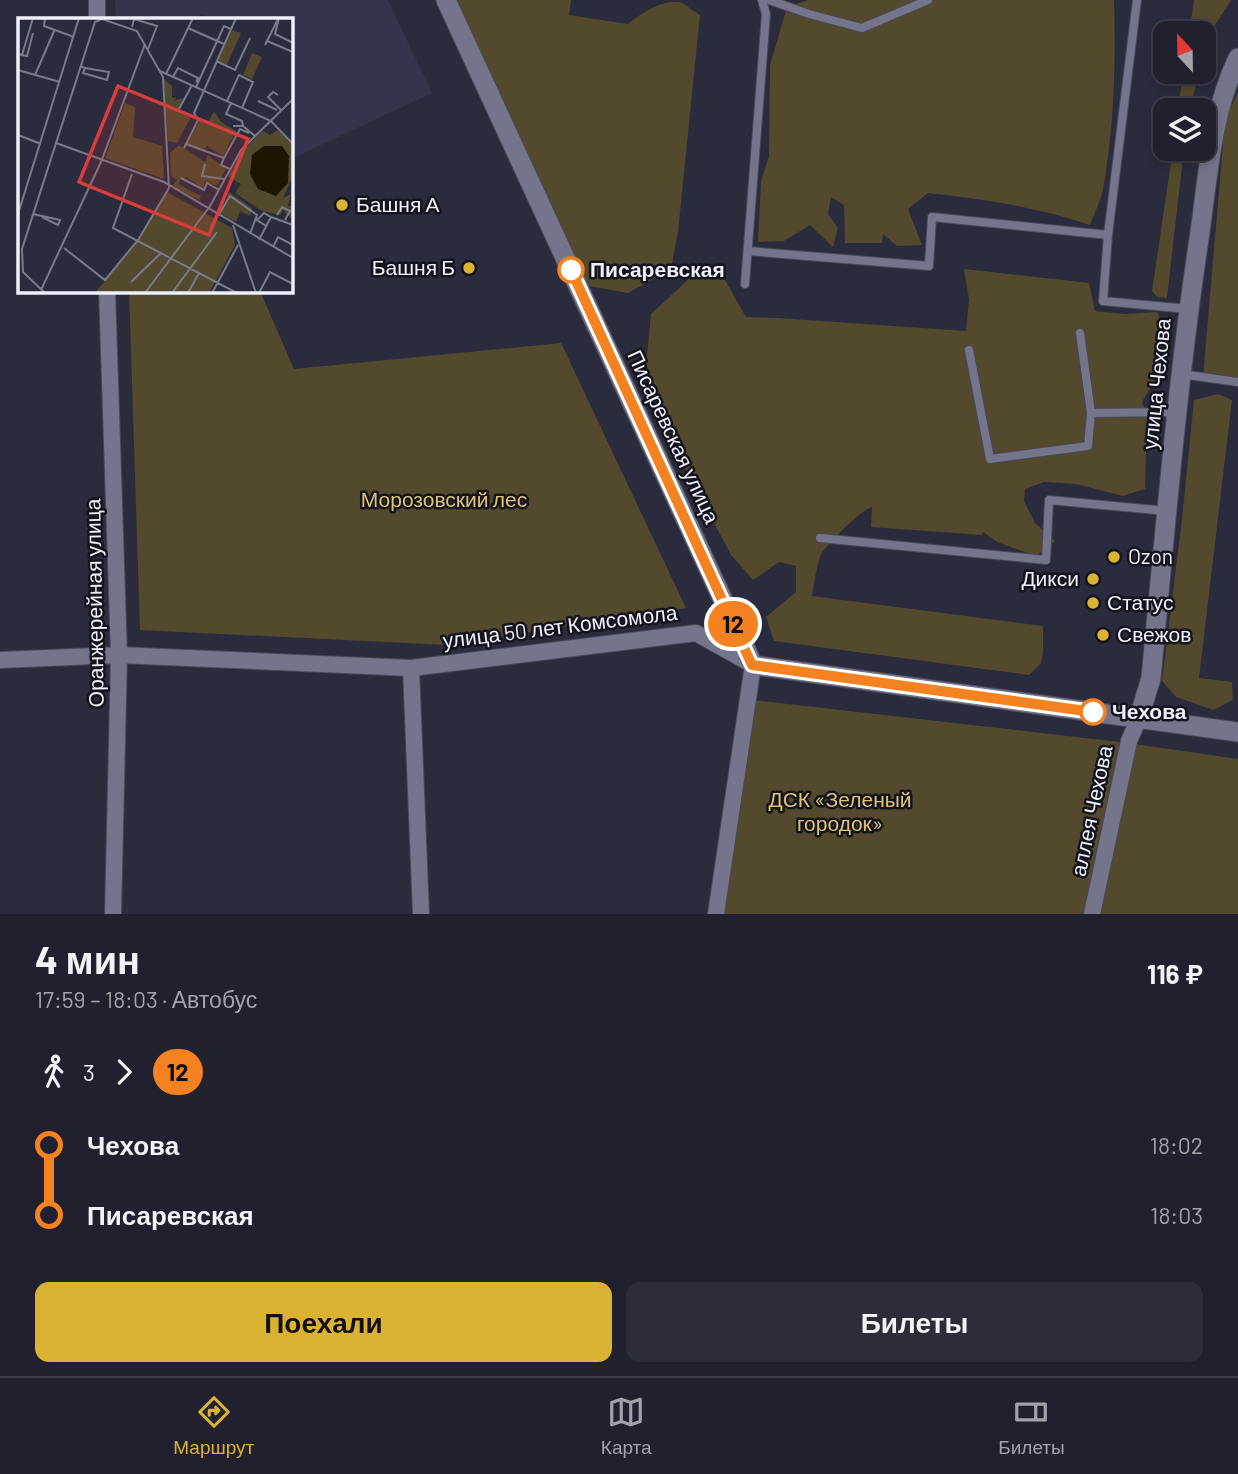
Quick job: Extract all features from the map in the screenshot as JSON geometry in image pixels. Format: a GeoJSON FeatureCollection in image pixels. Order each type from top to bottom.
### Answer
{"type":"FeatureCollection","features":[{"type":"Feature","properties":{"kind":"street"},"geometry":{"type":"LineString","coordinates":[[97,0],[97,18]]}},
{"type":"Feature","properties":{"kind":"street","name":"Писаревская улица"},"geometry":{"type":"LineString","coordinates":[[446,0],[752,665]]}},
{"type":"Feature","properties":{"kind":"street","name":"улица Чехова"},"geometry":{"type":"LineString","coordinates":[[1139,718],[1150,678],[1188,309],[1216,121],[1238,58]]}},
{"type":"Feature","properties":{"kind":"street","name":"Оранжерейная улица"},"geometry":{"type":"LineString","coordinates":[[107,292],[119,655],[113,914]]}},
{"type":"Feature","properties":{"kind":"street","name":"улица 50 лет Комсомола"},"geometry":{"type":"LineString","coordinates":[[0,660],[119,655],[411,668],[696,633],[752,665],[1238,732]]}},
{"type":"Feature","properties":{"kind":"street"},"geometry":{"type":"LineString","coordinates":[[716,914],[752,665]]}},
{"type":"Feature","properties":{"kind":"street"},"geometry":{"type":"LineString","coordinates":[[411,668],[421,914]]}},
{"type":"Feature","properties":{"kind":"street","name":"аллея Чехова"},"geometry":{"type":"LineString","coordinates":[[1092,914],[1129,741],[1139,718]]}},
{"type":"Feature","properties":{"kind":"lane"},"geometry":{"type":"LineString","coordinates":[[745,284],[766,14],[762,0]]}},
{"type":"Feature","properties":{"kind":"lane"},"geometry":{"type":"LineString","coordinates":[[769,0],[862,28],[928,0]]}},
{"type":"Feature","properties":{"kind":"lane"},"geometry":{"type":"LineString","coordinates":[[1137,0],[1108,235],[1103,301],[1188,309]]}},
{"type":"Feature","properties":{"kind":"lane"},"geometry":{"type":"LineString","coordinates":[[748,251],[929,266],[932,217],[1108,235]]}},
{"type":"Feature","properties":{"kind":"lane"},"geometry":{"type":"LineString","coordinates":[[969,351],[990,459],[1088,446],[1091,413],[1080,333]]}},
{"type":"Feature","properties":{"kind":"lane"},"geometry":{"type":"LineString","coordinates":[[1181,374],[1238,382]]}},
{"type":"Feature","properties":{"kind":"lane"},"geometry":{"type":"LineString","coordinates":[[1091,413],[1176,412]]}},
{"type":"Feature","properties":{"kind":"lane"},"geometry":{"type":"LineString","coordinates":[[820,538],[1046,561],[1049,500],[1167,511]]}},
{"type":"Feature","properties":{"kind":"shaded area"},"geometry":{"type":"Polygon","coordinates":[[[115,0],[388,0],[432,93],[292,159],[292,18],[206,18],[204,15],[179,18],[116,18],[115,0]]]}},
{"type":"Feature","properties":{"kind":"green space"},"geometry":{"type":"Polygon","coordinates":[[[454,0],[571,0],[569,15],[628,24],[652,8],[673,2],[683,3],[700,15],[678,232],[671,269],[628,293],[589,286],[454,0]]]}},
{"type":"Feature","properties":{"kind":"green space"},"geometry":{"type":"Polygon","coordinates":[[[809,0],[1114,0],[1110,143],[1103,190],[1090,225],[1010,204],[928,193],[908,209],[922,245],[897,246],[883,234],[882,243],[845,243],[844,205],[831,197],[828,214],[838,228],[833,247],[810,225],[784,241],[758,242],[761,181],[769,156],[770,65],[787,7],[809,0]]]}},
{"type":"Feature","properties":{"kind":"green space"},"geometry":{"type":"Polygon","coordinates":[[[1194,0],[1231,0],[1216,24],[1216,21],[1191,21],[1194,0]]]}},
{"type":"Feature","properties":{"kind":"green space"},"geometry":{"type":"Polygon","coordinates":[[[1181,84],[1197,84],[1192,98],[1180,98],[1181,84]]]}},
{"type":"Feature","properties":{"kind":"green space"},"geometry":{"type":"Polygon","coordinates":[[[1238,92],[1238,382],[1203,377],[1225,121],[1238,92]]]}},
{"type":"Feature","properties":{"kind":"green space"},"geometry":{"type":"Polygon","coordinates":[[[1171,161],[1183,161],[1167,298],[1157,297],[1152,291],[1171,161]]]}},
{"type":"Feature","properties":{"kind":"green space"},"geometry":{"type":"Polygon","coordinates":[[[964,269],[1089,283],[1095,311],[1126,314],[1157,312],[1162,322],[1155,380],[1142,402],[1147,417],[1145,489],[1123,496],[1076,484],[1044,482],[1025,489],[1024,501],[1035,523],[1055,541],[1036,556],[997,542],[983,532],[982,535],[871,527],[872,507],[846,527],[822,553],[812,596],[1043,626],[1041,663],[1029,675],[774,641],[766,617],[796,592],[796,566],[779,562],[753,580],[731,555],[672,443],[645,377],[651,314],[691,277],[725,280],[746,317],[966,331],[969,299],[964,269]]]}},
{"type":"Feature","properties":{"kind":"green space","name":"Морозовский лес"},"geometry":{"type":"Polygon","coordinates":[[[129,292],[260,292],[294,369],[561,343],[686,608],[445,645],[140,630],[129,292]]]}},
{"type":"Feature","properties":{"kind":"green space"},"geometry":{"type":"Polygon","coordinates":[[[1218,394],[1232,400],[1199,678],[1232,682],[1233,700],[1213,710],[1176,697],[1162,681],[1194,400],[1218,394]]]}},
{"type":"Feature","properties":{"kind":"green space","name":"ДСК «Зеленый городок»"},"geometry":{"type":"Polygon","coordinates":[[[754,700],[1128,743],[1238,759],[1238,914],[723,914],[754,700]]]}},
{"type":"Feature","properties":{"kind":"bus line","name":"12"},"geometry":{"type":"LineString","coordinates":[[571,270],[752,665],[1093,712]]}},
{"type":"Feature","properties":{"kind":"place","name":"Башня А"},"geometry":{"type":"Point","coordinates":[342,205]}},
{"type":"Feature","properties":{"kind":"place","name":"Башня Б"},"geometry":{"type":"Point","coordinates":[469,268]}},
{"type":"Feature","properties":{"kind":"place","name":"Писаревская"},"geometry":{"type":"Point","coordinates":[571,270]}},
{"type":"Feature","properties":{"kind":"place","name":"Ozon"},"geometry":{"type":"Point","coordinates":[1114,557]}},
{"type":"Feature","properties":{"kind":"place","name":"Дикси"},"geometry":{"type":"Point","coordinates":[1093,579]}},
{"type":"Feature","properties":{"kind":"place","name":"Статус"},"geometry":{"type":"Point","coordinates":[1093,603]}},
{"type":"Feature","properties":{"kind":"place","name":"Свежов"},"geometry":{"type":"Point","coordinates":[1103,635]}},
{"type":"Feature","properties":{"kind":"place","name":"Чехова"},"geometry":{"type":"Point","coordinates":[1093,712]}}]}
